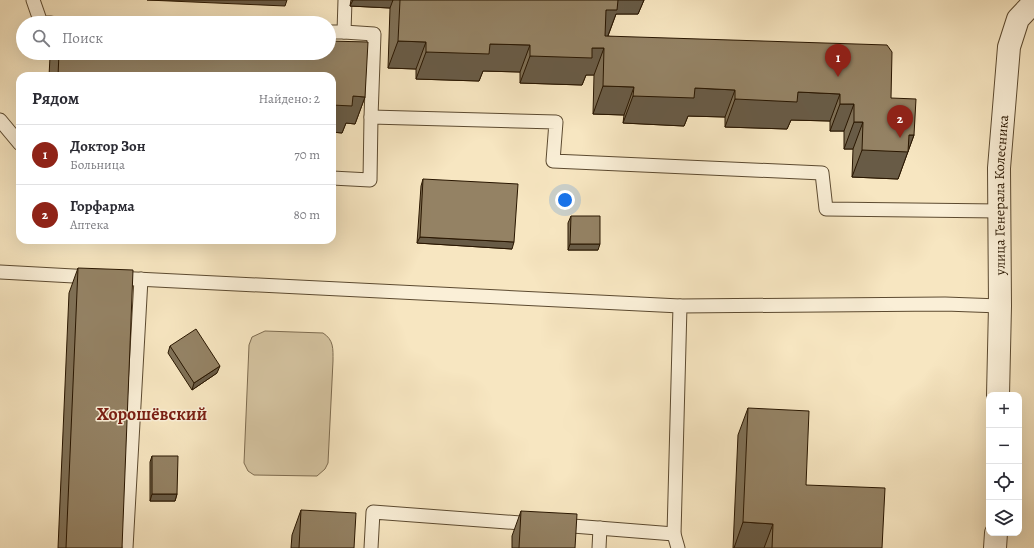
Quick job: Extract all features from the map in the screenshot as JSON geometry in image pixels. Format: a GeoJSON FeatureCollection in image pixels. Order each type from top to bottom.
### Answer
{"type":"FeatureCollection","features":[{"type":"Feature","properties":{"kind":"street","name":"улица Генерала Колесника"},"geometry":{"type":"LineString","coordinates":[[998,392],[1000,306],[999,168],[1009,47],[1018,19],[1034,2]]}},
{"type":"Feature","properties":{"kind":"street"},"geometry":{"type":"LineString","coordinates":[[995,548],[996,536]]}},
{"type":"Feature","properties":{"kind":"lane"},"geometry":{"type":"LineString","coordinates":[[33,0],[39,16]]}},
{"type":"Feature","properties":{"kind":"lane"},"geometry":{"type":"LineString","coordinates":[[344,32],[345,0]]}},
{"type":"Feature","properties":{"kind":"lane"},"geometry":{"type":"LineString","coordinates":[[336,32],[374,34],[370,180],[336,178]]}},
{"type":"Feature","properties":{"kind":"lane"},"geometry":{"type":"LineString","coordinates":[[371,118],[556,122],[553,161],[822,173],[826,209],[999,211]]}},
{"type":"Feature","properties":{"kind":"lane"},"geometry":{"type":"LineString","coordinates":[[0,120],[16,139]]}},
{"type":"Feature","properties":{"kind":"lane"},"geometry":{"type":"LineString","coordinates":[[0,272],[680,306],[945,304],[1000,306]]}},
{"type":"Feature","properties":{"kind":"lane"},"geometry":{"type":"LineString","coordinates":[[126,548],[141,279]]}},
{"type":"Feature","properties":{"kind":"lane"},"geometry":{"type":"LineString","coordinates":[[678,548],[674,534],[680,306]]}},
{"type":"Feature","properties":{"kind":"lane"},"geometry":{"type":"LineString","coordinates":[[371,548],[374,512],[674,534]]}},
{"type":"Feature","properties":{"kind":"lane"},"geometry":{"type":"LineString","coordinates":[[599,548],[600,528]]}},
{"type":"Feature","properties":{"kind":"shaded area"},"geometry":{"type":"Polygon","coordinates":[[[265,331],[323,333],[331,342],[333,349],[333,361],[328,463],[325,469],[317,476],[254,475],[248,471],[244,463],[249,345],[252,337],[265,331]]]}},
{"type":"Feature","properties":{"kind":"building"},"geometry":{"type":"Polygon","coordinates":[[[400,0],[618,0],[617,10],[606,10],[605,36],[887,45],[892,52],[891,98],[916,99],[914,135],[909,135],[908,152],[862,150],[863,122],[854,122],[854,104],[840,104],[840,94],[798,92],[797,102],[735,99],[735,90],[695,88],[694,98],[633,96],[634,87],[603,86],[604,48],[592,48],[592,58],[530,56],[530,45],[490,44],[489,54],[426,52],[426,42],[398,41],[400,0]]]}},
{"type":"Feature","properties":{"kind":"building"},"geometry":{"type":"Polygon","coordinates":[[[336,41],[368,42],[365,97],[353,96],[352,106],[336,105],[336,72],[58,72],[59,60],[336,60],[336,41]]]}},
{"type":"Feature","properties":{"kind":"building"},"geometry":{"type":"Polygon","coordinates":[[[423,179],[518,184],[514,242],[420,237],[423,179]]]}},
{"type":"Feature","properties":{"kind":"building"},"geometry":{"type":"Polygon","coordinates":[[[571,216],[600,216],[600,244],[570,244],[571,216]]]}},
{"type":"Feature","properties":{"kind":"building"},"geometry":{"type":"Polygon","coordinates":[[[78,268],[133,270],[122,548],[66,548],[78,268]]]}},
{"type":"Feature","properties":{"kind":"building"},"geometry":{"type":"Polygon","coordinates":[[[196,329],[220,366],[194,383],[170,346],[196,329]]]}},
{"type":"Feature","properties":{"kind":"building"},"geometry":{"type":"Polygon","coordinates":[[[748,408],[809,411],[806,485],[885,488],[882,548],[772,548],[773,524],[743,522],[748,408]]]}},
{"type":"Feature","properties":{"kind":"building"},"geometry":{"type":"Polygon","coordinates":[[[152,456],[178,456],[177,494],[152,494],[152,456]]]}},
{"type":"Feature","properties":{"kind":"building"},"geometry":{"type":"Polygon","coordinates":[[[301,510],[356,513],[354,548],[299,548],[301,510]]]}},
{"type":"Feature","properties":{"kind":"building"},"geometry":{"type":"Polygon","coordinates":[[[521,511],[577,514],[575,548],[519,548],[521,511]]]}},
{"type":"Feature","properties":{"kind":"place","name":"Доктор Зон"},"geometry":{"type":"Point","coordinates":[838,77]}},
{"type":"Feature","properties":{"kind":"place","name":"Горфарма"},"geometry":{"type":"Point","coordinates":[900,138]}},
{"type":"Feature","properties":{"kind":"district","name":"Хорошёвский"},"geometry":{"type":"Point","coordinates":[152,414]}}]}
